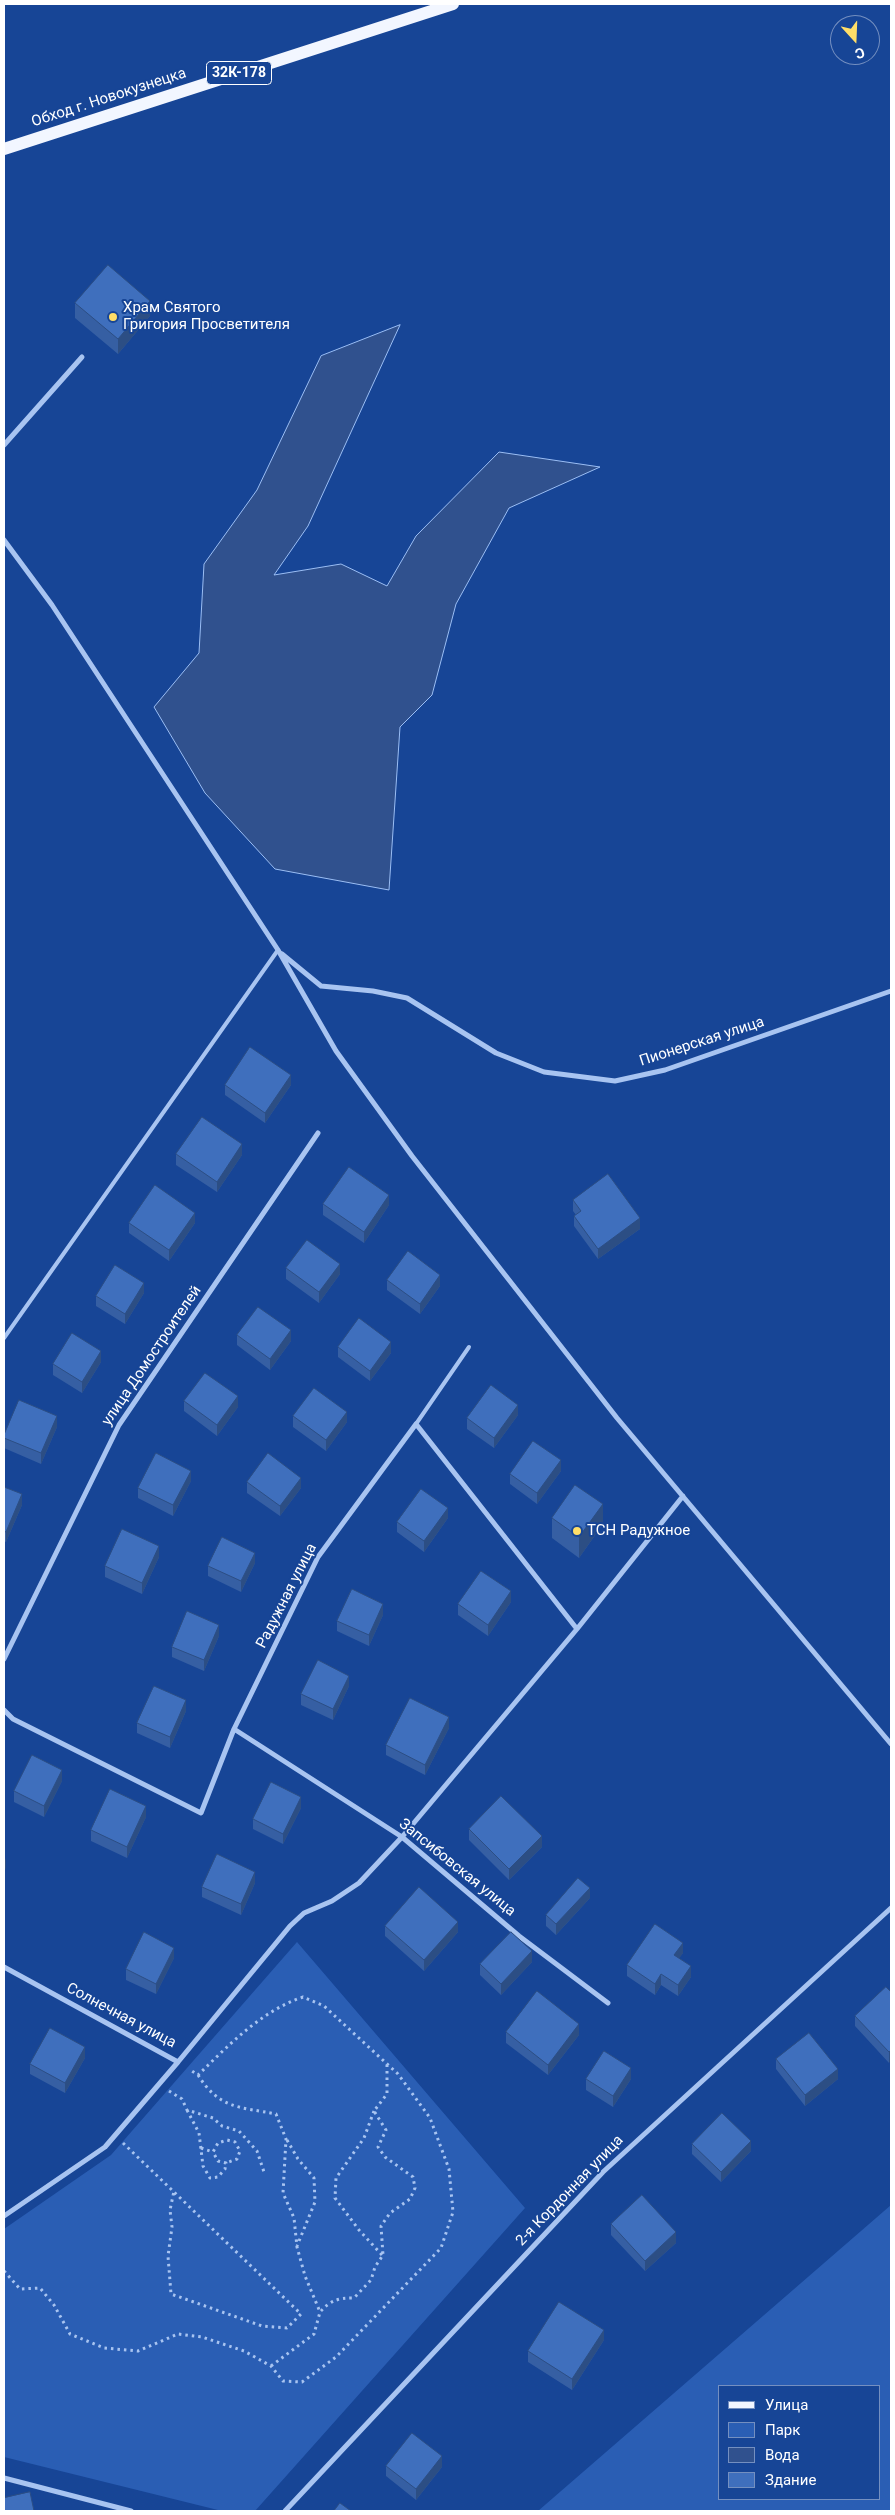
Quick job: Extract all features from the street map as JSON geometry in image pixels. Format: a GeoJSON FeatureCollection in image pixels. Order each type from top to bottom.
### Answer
{"type":"FeatureCollection","features":[{"type":"Feature","properties":{"kind":"main road","name":"Обход г. Новокузнецка"},"geometry":{"type":"LineString","coordinates":[[4,149],[453,4]]}},
{"type":"Feature","properties":{"kind":"main road"},"geometry":{"type":"LineString","coordinates":[[4,157],[26,142]]}},
{"type":"Feature","properties":{"kind":"street"},"geometry":{"type":"LineString","coordinates":[[4,445],[82,357]]}},
{"type":"Feature","properties":{"kind":"street"},"geometry":{"type":"LineString","coordinates":[[4,540],[52,605],[278,950],[336,1051],[412,1156],[617,1418],[891,1744]]}},
{"type":"Feature","properties":{"kind":"street","name":"Пионерская улица"},"geometry":{"type":"LineString","coordinates":[[278,950],[321,986],[373,990],[407,998],[496,1054],[544,1072],[615,1081],[665,1070],[891,991]]}},
{"type":"Feature","properties":{"kind":"street","name":"улица Домостроителей"},"geometry":{"type":"LineString","coordinates":[[4,1660],[119,1424],[318,1133]]}},
{"type":"Feature","properties":{"kind":"street"},"geometry":{"type":"LineString","coordinates":[[416,1424],[577,1629]]}},
{"type":"Feature","properties":{"kind":"street","name":"Радужная улица"},"geometry":{"type":"LineString","coordinates":[[4,1710],[13,1719],[201,1814],[234,1729],[318,1557],[416,1424]]}},
{"type":"Feature","properties":{"kind":"street"},"geometry":{"type":"LineString","coordinates":[[178,2062],[290,1926],[304,1913],[332,1901],[359,1883],[402,1837],[577,1629],[683,1496]]}},
{"type":"Feature","properties":{"kind":"street","name":"Запсибовская улица"},"geometry":{"type":"LineString","coordinates":[[234,1729],[402,1837],[520,1936],[608,2003]]}},
{"type":"Feature","properties":{"kind":"street","name":"2-я Кордонная улица"},"geometry":{"type":"LineString","coordinates":[[285,2511],[603,2172],[891,1908]]}},
{"type":"Feature","properties":{"kind":"street","name":"Солнечная улица"},"geometry":{"type":"LineString","coordinates":[[4,1967],[178,2062],[105,2147],[4,2216]]}},
{"type":"Feature","properties":{"kind":"street"},"geometry":{"type":"LineString","coordinates":[[4,2478],[131,2511]]}},
{"type":"Feature","properties":{"kind":"lane"},"geometry":{"type":"LineString","coordinates":[[4,1338],[278,950]]}},
{"type":"Feature","properties":{"kind":"lane"},"geometry":{"type":"LineString","coordinates":[[416,1424],[470,1347]]}},
{"type":"Feature","properties":{"kind":"path"},"geometry":{"type":"LineString","coordinates":[[4,2271],[20,2289],[40,2288],[54,2305],[70,2334],[104,2348],[138,2351],[178,2334],[202,2337],[244,2351],[271,2366],[283,2381],[302,2382],[336,2357],[441,2248],[453,2212],[449,2169],[430,2118],[398,2074],[324,2006],[303,1998],[287,2002],[255,2022],[198,2075]]}},
{"type":"Feature","properties":{"kind":"path"},"geometry":{"type":"LineString","coordinates":[[178,2062],[198,2075],[208,2091],[227,2104],[276,2114],[286,2139],[298,2159],[314,2178],[315,2202],[297,2247]]}},
{"type":"Feature","properties":{"kind":"path"},"geometry":{"type":"LineString","coordinates":[[382,2256],[359,2230],[335,2198],[336,2178],[364,2138],[374,2111],[387,2094],[387,2063]]}},
{"type":"Feature","properties":{"kind":"path"},"geometry":{"type":"LineString","coordinates":[[158,2084],[182,2099],[199,2133],[203,2166],[210,2178],[218,2177],[225,2169],[226,2163]]}},
{"type":"Feature","properties":{"kind":"path"},"geometry":{"type":"LineString","coordinates":[[187,2110],[213,2118],[222,2126],[239,2131],[256,2151],[264,2172]]}},
{"type":"Feature","properties":{"kind":"path"},"geometry":{"type":"LineString","coordinates":[[271,2366],[293,2352],[314,2334],[320,2312],[330,2301],[339,2298],[354,2298],[371,2280],[375,2267],[382,2256],[381,2226],[390,2214],[410,2199],[415,2188],[413,2177],[385,2157],[378,2147],[386,2130],[374,2111]]}},
{"type":"Feature","properties":{"kind":"path"},"geometry":{"type":"LineString","coordinates":[[115,2135],[174,2191],[301,2314],[287,2328],[262,2326],[172,2294],[168,2256],[172,2227],[170,2210],[174,2191]]}},
{"type":"Feature","properties":{"kind":"path"},"geometry":{"type":"LineString","coordinates":[[286,2139],[283,2193],[294,2218],[297,2247],[305,2276],[320,2312]]}},
{"type":"Feature","properties":{"kind":"path"},"geometry":{"type":"LineString","coordinates":[[201,2148],[213,2152],[218,2161],[226,2163],[237,2159],[240,2151],[235,2142],[227,2140],[218,2143],[213,2152]]}},
{"type":"Feature","properties":{"kind":"green space"},"geometry":{"type":"Polygon","coordinates":[[[297,1942],[525,2208],[255,2511],[222,2511],[4,2457],[4,2229],[111,2155],[297,1942]]]}},
{"type":"Feature","properties":{"kind":"green space"},"geometry":{"type":"Polygon","coordinates":[[[891,2205],[891,2511],[538,2511],[891,2205]]]}},
{"type":"Feature","properties":{"kind":"water"},"geometry":{"type":"Polygon","coordinates":[[[400,325],[308,526],[274,575],[341,564],[387,586],[416,536],[499,452],[600,467],[509,508],[456,604],[432,695],[400,727],[389,890],[275,869],[205,793],[154,707],[199,653],[204,564],[257,490],[321,356],[400,325]]]}},
{"type":"Feature","properties":{"kind":"building","name":"Храм Святого Григория Просветителя"},"geometry":{"type":"Polygon","coordinates":[[[108,265],[150,301],[118,339],[75,303],[108,265]]]}},
{"type":"Feature","properties":{"kind":"building"},"geometry":{"type":"Polygon","coordinates":[[[250,1047],[291,1075],[265,1113],[225,1085],[250,1047]]]}},
{"type":"Feature","properties":{"kind":"building"},"geometry":{"type":"Polygon","coordinates":[[[202,1117],[242,1144],[217,1182],[176,1154],[202,1117]]]}},
{"type":"Feature","properties":{"kind":"building"},"geometry":{"type":"Polygon","coordinates":[[[349,1167],[389,1195],[364,1232],[323,1204],[349,1167]]]}},
{"type":"Feature","properties":{"kind":"building"},"geometry":{"type":"Polygon","coordinates":[[[608,1174],[640,1218],[598,1249],[574,1216],[581,1211],[573,1200],[608,1174]]]}},
{"type":"Feature","properties":{"kind":"building"},"geometry":{"type":"Polygon","coordinates":[[[155,1185],[195,1213],[169,1250],[129,1223],[155,1185]]]}},
{"type":"Feature","properties":{"kind":"building"},"geometry":{"type":"Polygon","coordinates":[[[307,1240],[340,1264],[319,1292],[286,1268],[307,1240]]]}},
{"type":"Feature","properties":{"kind":"building"},"geometry":{"type":"Polygon","coordinates":[[[408,1251],[440,1275],[420,1304],[387,1280],[408,1251]]]}},
{"type":"Feature","properties":{"kind":"building"},"geometry":{"type":"Polygon","coordinates":[[[115,1265],[144,1283],[125,1314],[96,1296],[115,1265]]]}},
{"type":"Feature","properties":{"kind":"building"},"geometry":{"type":"Polygon","coordinates":[[[258,1307],[291,1330],[270,1359],[237,1335],[258,1307]]]}},
{"type":"Feature","properties":{"kind":"building"},"geometry":{"type":"Polygon","coordinates":[[[359,1318],[391,1342],[370,1371],[338,1347],[359,1318]]]}},
{"type":"Feature","properties":{"kind":"building"},"geometry":{"type":"Polygon","coordinates":[[[72,1333],[101,1351],[82,1382],[53,1364],[72,1333]]]}},
{"type":"Feature","properties":{"kind":"building"},"geometry":{"type":"Polygon","coordinates":[[[205,1373],[238,1396],[217,1425],[184,1401],[205,1373]]]}},
{"type":"Feature","properties":{"kind":"building"},"geometry":{"type":"Polygon","coordinates":[[[491,1385],[518,1405],[494,1438],[467,1418],[491,1385]]]}},
{"type":"Feature","properties":{"kind":"building"},"geometry":{"type":"Polygon","coordinates":[[[314,1388],[347,1412],[326,1440],[293,1416],[314,1388]]]}},
{"type":"Feature","properties":{"kind":"building"},"geometry":{"type":"Polygon","coordinates":[[[19,1400],[57,1416],[41,1453],[4,1438],[19,1400]]]}},
{"type":"Feature","properties":{"kind":"building"},"geometry":{"type":"Polygon","coordinates":[[[533,1441],[561,1460],[537,1493],[510,1474],[533,1441]]]}},
{"type":"Feature","properties":{"kind":"building"},"geometry":{"type":"Polygon","coordinates":[[[156,1453],[191,1471],[173,1505],[138,1488],[156,1453]]]}},
{"type":"Feature","properties":{"kind":"building"},"geometry":{"type":"Polygon","coordinates":[[[268,1453],[301,1478],[280,1506],[247,1482],[268,1453]]]}},
{"type":"Feature","properties":{"kind":"building"},"geometry":{"type":"Polygon","coordinates":[[[575,1485],[603,1504],[579,1537],[552,1518],[575,1485]]]}},
{"type":"Feature","properties":{"kind":"building"},"geometry":{"type":"Polygon","coordinates":[[[4,1487],[22,1494],[6,1532],[4,1531],[4,1487]]]}},
{"type":"Feature","properties":{"kind":"building"},"geometry":{"type":"Polygon","coordinates":[[[421,1489],[448,1508],[424,1541],[397,1522],[421,1489]]]}},
{"type":"Feature","properties":{"kind":"building"},"geometry":{"type":"Polygon","coordinates":[[[122,1529],[159,1546],[142,1583],[105,1566],[122,1529]]]}},
{"type":"Feature","properties":{"kind":"building"},"geometry":{"type":"Polygon","coordinates":[[[222,1537],[255,1553],[241,1581],[208,1566],[222,1537]]]}},
{"type":"Feature","properties":{"kind":"building"},"geometry":{"type":"Polygon","coordinates":[[[481,1571],[511,1591],[488,1625],[458,1604],[481,1571]]]}},
{"type":"Feature","properties":{"kind":"building"},"geometry":{"type":"Polygon","coordinates":[[[352,1589],[383,1604],[369,1635],[337,1621],[352,1589]]]}},
{"type":"Feature","properties":{"kind":"building"},"geometry":{"type":"Polygon","coordinates":[[[187,1611],[219,1625],[204,1660],[172,1647],[187,1611]]]}},
{"type":"Feature","properties":{"kind":"building"},"geometry":{"type":"Polygon","coordinates":[[[318,1660],[349,1676],[333,1709],[301,1694],[318,1660]]]}},
{"type":"Feature","properties":{"kind":"building"},"geometry":{"type":"Polygon","coordinates":[[[154,1686],[186,1700],[170,1737],[137,1723],[154,1686]]]}},
{"type":"Feature","properties":{"kind":"building"},"geometry":{"type":"Polygon","coordinates":[[[410,1698],[449,1717],[425,1765],[386,1745],[410,1698]]]}},
{"type":"Feature","properties":{"kind":"building"},"geometry":{"type":"Polygon","coordinates":[[[32,1755],[62,1770],[44,1806],[14,1791],[32,1755]]]}},
{"type":"Feature","properties":{"kind":"building"},"geometry":{"type":"Polygon","coordinates":[[[271,1782],[301,1797],[283,1834],[253,1819],[271,1782]]]}},
{"type":"Feature","properties":{"kind":"building"},"geometry":{"type":"Polygon","coordinates":[[[110,1789],[146,1806],[127,1847],[91,1830],[110,1789]]]}},
{"type":"Feature","properties":{"kind":"building"},"geometry":{"type":"Polygon","coordinates":[[[501,1796],[542,1836],[509,1869],[469,1829],[501,1796]]]}},
{"type":"Feature","properties":{"kind":"building"},"geometry":{"type":"Polygon","coordinates":[[[217,1854],[255,1872],[241,1904],[202,1887],[217,1854]]]}},
{"type":"Feature","properties":{"kind":"building"},"geometry":{"type":"Polygon","coordinates":[[[578,1878],[590,1888],[556,1924],[546,1915],[578,1878]]]}},
{"type":"Feature","properties":{"kind":"building"},"geometry":{"type":"Polygon","coordinates":[[[419,1887],[458,1922],[424,1960],[385,1926],[419,1887]]]}},
{"type":"Feature","properties":{"kind":"building"},"geometry":{"type":"Polygon","coordinates":[[[655,1924],[683,1943],[674,1955],[691,1966],[678,1985],[661,1974],[655,1984],[627,1965],[655,1924]]]}},
{"type":"Feature","properties":{"kind":"building"},"geometry":{"type":"Polygon","coordinates":[[[144,1932],[174,1948],[156,1984],[126,1969],[144,1932]]]}},
{"type":"Feature","properties":{"kind":"building"},"geometry":{"type":"Polygon","coordinates":[[[511,1932],[532,1951],[501,1984],[480,1964],[511,1932]]]}},
{"type":"Feature","properties":{"kind":"building"},"geometry":{"type":"Polygon","coordinates":[[[886,1987],[891,1992],[891,2050],[889,2052],[855,2016],[886,1987]]]}},
{"type":"Feature","properties":{"kind":"building"},"geometry":{"type":"Polygon","coordinates":[[[537,1991],[579,2024],[548,2065],[506,2032],[537,1991]]]}},
{"type":"Feature","properties":{"kind":"building"},"geometry":{"type":"Polygon","coordinates":[[[50,2028],[85,2047],[65,2083],[30,2064],[50,2028]]]}},
{"type":"Feature","properties":{"kind":"building"},"geometry":{"type":"Polygon","coordinates":[[[809,2033],[838,2069],[805,2095],[776,2059],[809,2033]]]}},
{"type":"Feature","properties":{"kind":"building"},"geometry":{"type":"Polygon","coordinates":[[[604,2051],[631,2068],[613,2096],[586,2079],[604,2051]]]}},
{"type":"Feature","properties":{"kind":"building"},"geometry":{"type":"Polygon","coordinates":[[[722,2113],[751,2141],[721,2172],[692,2144],[722,2113]]]}},
{"type":"Feature","properties":{"kind":"building"},"geometry":{"type":"Polygon","coordinates":[[[642,2195],[676,2232],[645,2261],[611,2224],[642,2195]]]}},
{"type":"Feature","properties":{"kind":"building"},"geometry":{"type":"Polygon","coordinates":[[[559,2302],[604,2330],[572,2379],[528,2351],[559,2302]]]}},
{"type":"Feature","properties":{"kind":"building"},"geometry":{"type":"Polygon","coordinates":[[[412,2433],[442,2456],[416,2489],[386,2466],[412,2433]]]}},
{"type":"Feature","properties":{"kind":"building"},"geometry":{"type":"Polygon","coordinates":[[[30,2492],[34,2511],[4,2511],[4,2498],[30,2492]]]}},
{"type":"Feature","properties":{"kind":"building"},"geometry":{"type":"Polygon","coordinates":[[[340,2503],[351,2511],[334,2511],[340,2503]]]}},
{"type":"Feature","properties":{"kind":"place","name":"Храм Святого Григория Просветителя"},"geometry":{"type":"Point","coordinates":[113,317]}},
{"type":"Feature","properties":{"kind":"place","name":"ТСН Радужное"},"geometry":{"type":"Point","coordinates":[577,1531]}}]}
